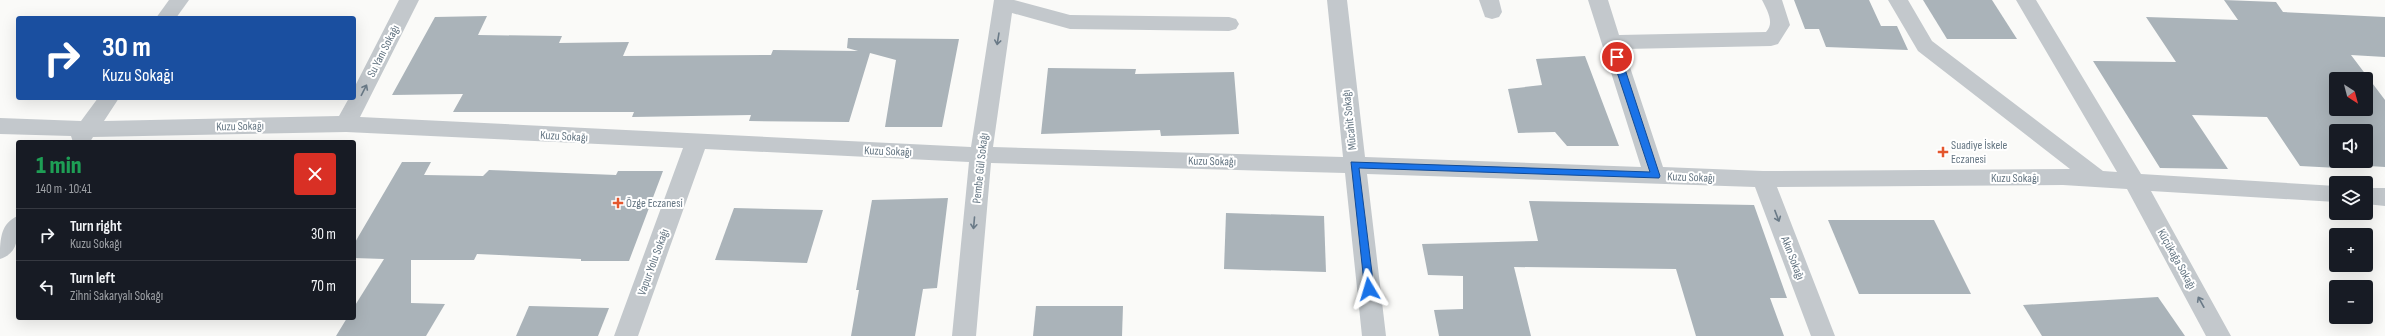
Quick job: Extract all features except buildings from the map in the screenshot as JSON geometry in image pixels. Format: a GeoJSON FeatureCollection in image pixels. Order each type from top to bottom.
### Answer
{"type":"FeatureCollection","features":[{"type":"Feature","properties":{"kind":"street"},"geometry":{"type":"LineString","coordinates":[[167,16],[179,0]]}},
{"type":"Feature","properties":{"kind":"street","name":"Su Yanı Sokağı"},"geometry":{"type":"LineString","coordinates":[[346,124],[409,0]]}},
{"type":"Feature","properties":{"kind":"street","name":"Mücahit Sokağı"},"geometry":{"type":"LineString","coordinates":[[1337,0],[1374,336]]}},
{"type":"Feature","properties":{"kind":"street"},"geometry":{"type":"LineString","coordinates":[[1598,0],[1655,176]]}},
{"type":"Feature","properties":{"kind":"street"},"geometry":{"type":"LineString","coordinates":[[1612,42],[1771,39],[1779,32],[1781,21],[1772,0]]}},
{"type":"Feature","properties":{"kind":"street"},"geometry":{"type":"LineString","coordinates":[[1898,0],[1925,46],[2098,179]]}},
{"type":"Feature","properties":{"kind":"street","name":"Küçükağa Sokağı"},"geometry":{"type":"LineString","coordinates":[[2026,0],[2134,181],[2219,336]]}},
{"type":"Feature","properties":{"kind":"street"},"geometry":{"type":"LineString","coordinates":[[1004,2],[1070,22],[1229,24]]}},
{"type":"Feature","properties":{"kind":"street","name":"Pembe Gül Sokağı"},"geometry":{"type":"LineString","coordinates":[[964,336],[981,155],[1004,2]]}},
{"type":"Feature","properties":{"kind":"street"},"geometry":{"type":"LineString","coordinates":[[82,135],[108,100]]}},
{"type":"Feature","properties":{"kind":"street","name":"Kuzu Sokağı"},"geometry":{"type":"LineString","coordinates":[[0,126],[82,135],[346,124],[696,143],[981,155],[1354,165],[1763,179],[2063,177],[2329,194]]}},
{"type":"Feature","properties":{"kind":"street","name":"Vapur Yolu Sokağı"},"geometry":{"type":"LineString","coordinates":[[626,336],[696,143]]}},
{"type":"Feature","properties":{"kind":"street","name":"Akın Sokağı"},"geometry":{"type":"LineString","coordinates":[[1763,179],[1823,336]]}},
{"type":"Feature","properties":{"kind":"street"},"geometry":{"type":"LineString","coordinates":[[2373,196],[2385,197]]}},
{"type":"Feature","properties":{"kind":"street"},"geometry":{"type":"LineString","coordinates":[[0,250],[16,228]]}},
{"type":"Feature","properties":{"kind":"place","name":"Suadiye İskele Eczanesi"},"geometry":{"type":"Point","coordinates":[1943,152]}},
{"type":"Feature","properties":{"kind":"place","name":"Özge Eczanesi"},"geometry":{"type":"Point","coordinates":[618,203]}},
{"type":"Feature","properties":{"kind":"route"},"geometry":{"type":"LineString","coordinates":[[1369,289],[1354,165],[1655,176],[1617,57]]}}]}
